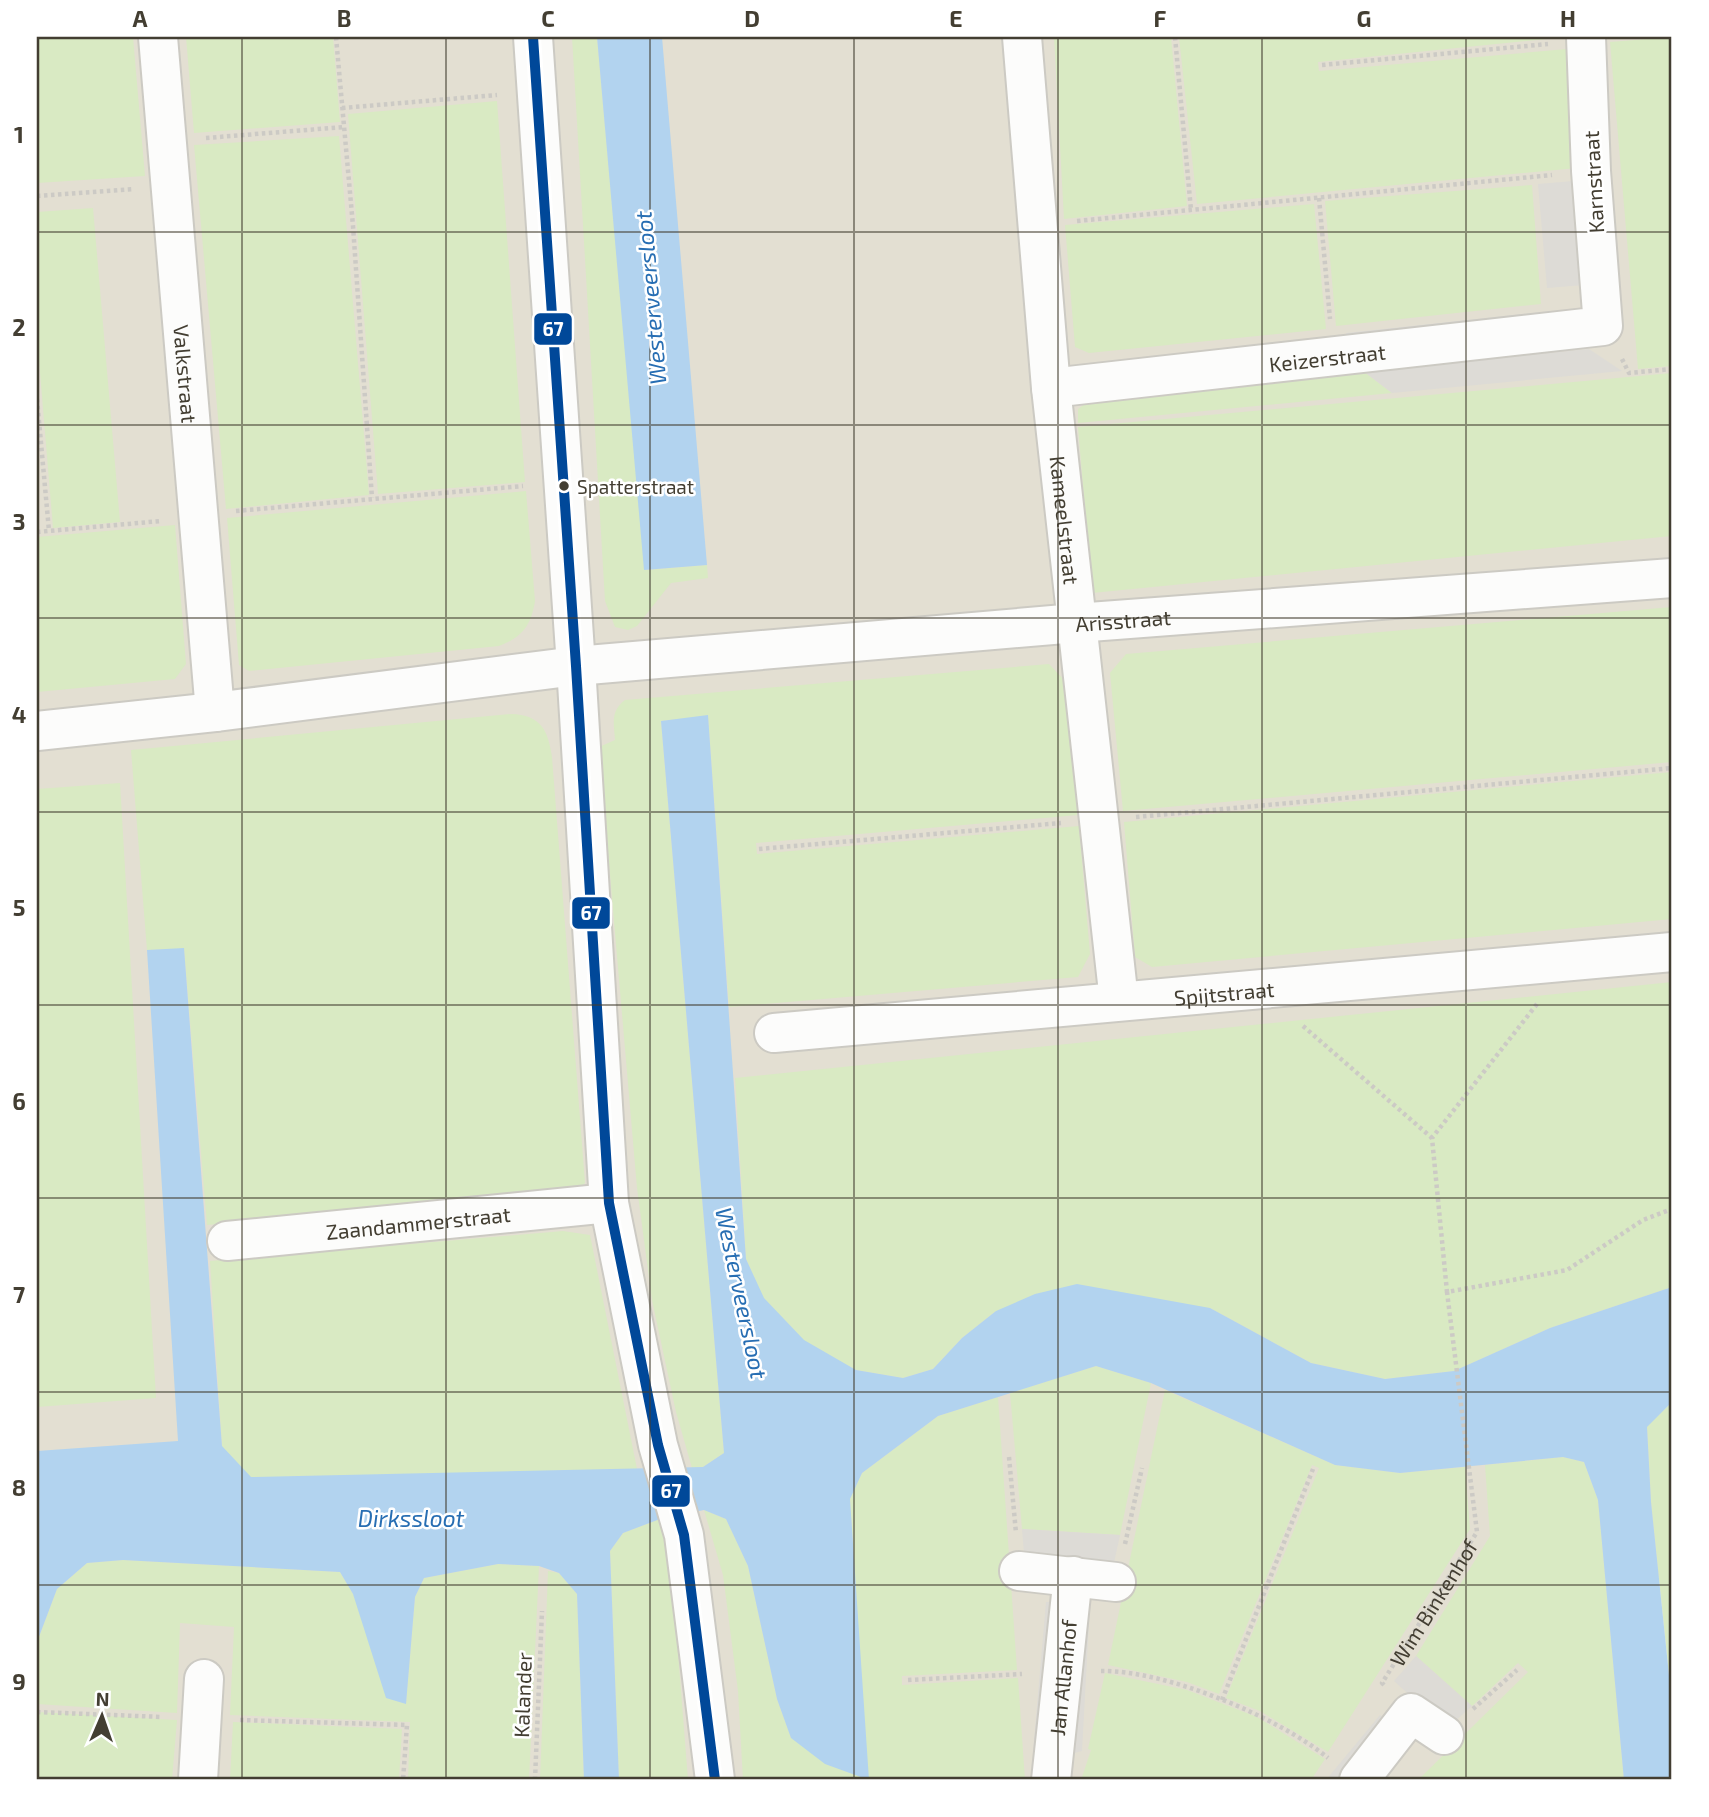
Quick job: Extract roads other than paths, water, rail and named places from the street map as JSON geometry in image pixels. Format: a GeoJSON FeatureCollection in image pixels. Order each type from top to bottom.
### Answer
{"type":"FeatureCollection","features":[{"type":"Feature","properties":{"kind":"street","name":"Valkstraat"},"geometry":{"type":"LineString","coordinates":[[158,37],[215,712]]}},
{"type":"Feature","properties":{"kind":"street"},"geometry":{"type":"LineString","coordinates":[[533,37],[609,1203],[658,1445],[684,1535],[715,1780]]}},
{"type":"Feature","properties":{"kind":"street","name":"Kameelstraat"},"geometry":{"type":"LineString","coordinates":[[1022,37],[1051,388],[1119,1001]]}},
{"type":"Feature","properties":{"kind":"street","name":"Karnstraat"},"geometry":{"type":"LineString","coordinates":[[1586,38],[1591,171],[1602,326]]}},
{"type":"Feature","properties":{"kind":"street","name":"Keizerstraat"},"geometry":{"type":"LineString","coordinates":[[1051,388],[1602,326]]}},
{"type":"Feature","properties":{"kind":"street","name":"Arisstraat"},"geometry":{"type":"LineString","coordinates":[[576,666],[1076,623],[1672,578]]}},
{"type":"Feature","properties":{"kind":"street"},"geometry":{"type":"LineString","coordinates":[[37,731],[215,712],[576,666]]}},
{"type":"Feature","properties":{"kind":"street","name":"Spijtstraat"},"geometry":{"type":"LineString","coordinates":[[774,1033],[1672,952]]}},
{"type":"Feature","properties":{"kind":"street","name":"Zaandammerstraat"},"geometry":{"type":"LineString","coordinates":[[227,1241],[609,1203]]}},
{"type":"Feature","properties":{"kind":"street"},"geometry":{"type":"LineString","coordinates":[[1019,1571],[1116,1583]]}},
{"type":"Feature","properties":{"kind":"street","name":"Jan Allanhof"},"geometry":{"type":"LineString","coordinates":[[1051,1780],[1073,1576]]}},
{"type":"Feature","properties":{"kind":"street"},"geometry":{"type":"LineString","coordinates":[[198,1780],[204,1679]]}},
{"type":"Feature","properties":{"kind":"street"},"geometry":{"type":"LineString","coordinates":[[1345,1770],[1401,1702],[1444,1735]]}},
{"type":"Feature","properties":{"kind":"water","name":"Westerveersloot"},"geometry":{"type":"Polygon","coordinates":[[[597,37],[662,37],[707,565],[644,570],[597,37]]]}},
{"type":"Feature","properties":{"kind":"water"},"geometry":{"type":"Polygon","coordinates":[[[708,715],[746,1259],[764,1298],[804,1340],[856,1370],[903,1378],[933,1369],[962,1338],[996,1311],[1035,1294],[1077,1284],[1210,1308],[1311,1363],[1385,1379],[1454,1371],[1550,1328],[1672,1287],[1672,1402],[1647,1427],[1651,1502],[1672,1704],[1672,1780],[1624,1780],[1598,1500],[1584,1462],[1563,1457],[1400,1473],[1335,1465],[1151,1383],[1096,1366],[938,1416],[862,1473],[850,1499],[869,1780],[825,1764],[791,1738],[777,1699],[748,1566],[726,1519],[704,1510],[660,1519],[623,1533],[610,1551],[619,1780],[584,1780],[577,1594],[559,1573],[539,1566],[498,1564],[424,1578],[415,1597],[406,1704],[386,1698],[353,1594],[340,1572],[123,1560],[87,1563],[57,1589],[37,1642],[37,1451],[178,1441],[147,950],[184,948],[222,1446],[251,1477],[703,1467],[724,1453],[661,721],[708,715]]]}},
{"type":"Feature","properties":{"kind":"place","name":"Spatterstraat"},"geometry":{"type":"Point","coordinates":[564,486]}},
{"type":"Feature","properties":{"kind":"water label","name":"Dirkssloot"},"geometry":{"type":"Point","coordinates":[411,1518]}}]}
